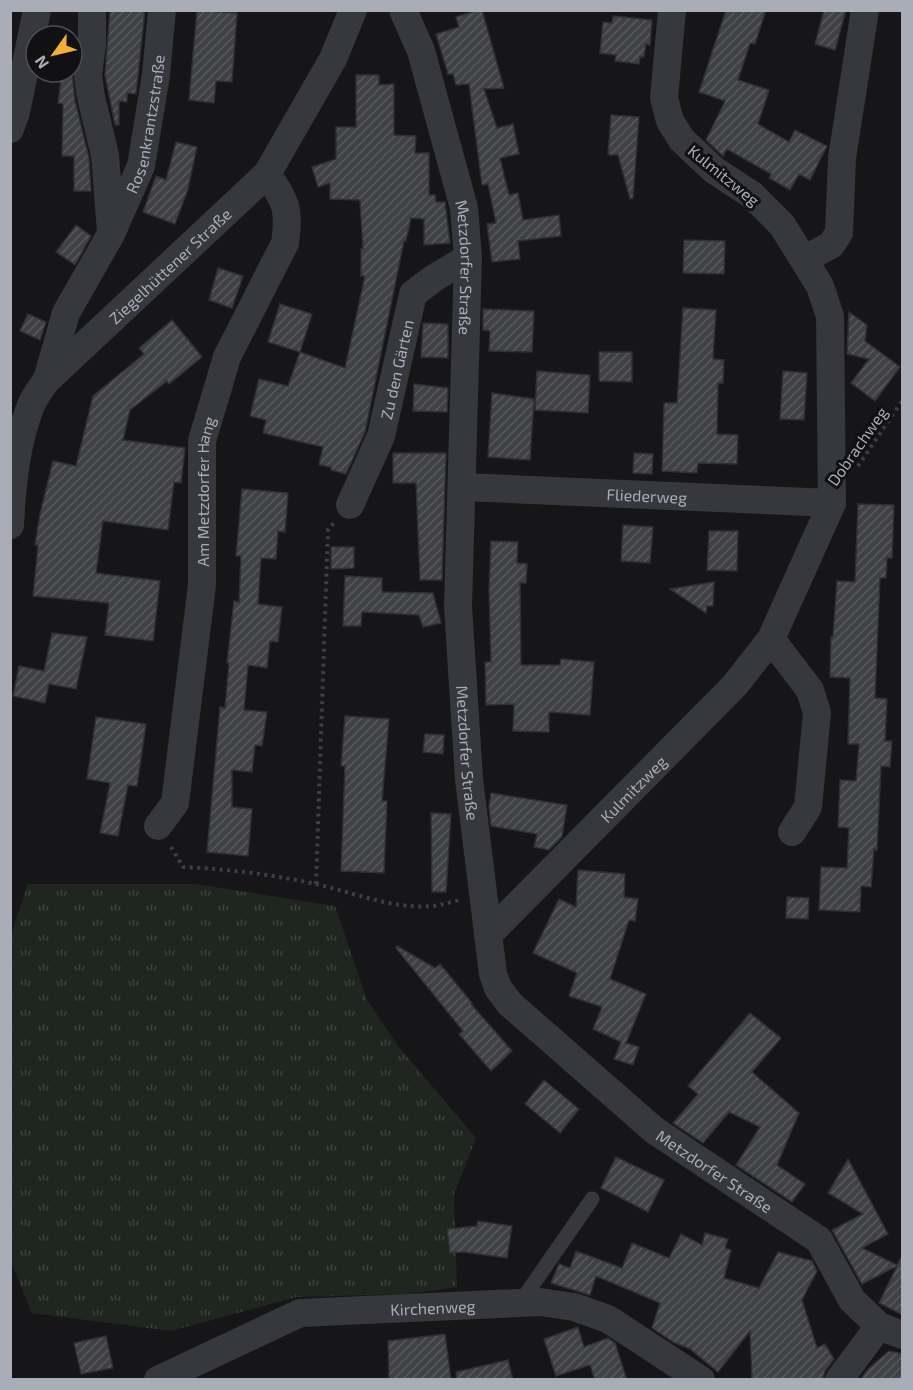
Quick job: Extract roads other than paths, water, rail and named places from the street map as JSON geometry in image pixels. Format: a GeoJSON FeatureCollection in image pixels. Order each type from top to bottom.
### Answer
{"type":"FeatureCollection","features":[{"type":"Feature","properties":{"kind":"street"},"geometry":{"type":"LineString","coordinates":[[10,129],[16,112],[37,10]]}},
{"type":"Feature","properties":{"kind":"street","name":"Rosenkrantzstraße"},"geometry":{"type":"LineString","coordinates":[[92,10],[92,44],[88,75],[105,155],[111,234]]}},
{"type":"Feature","properties":{"kind":"street","name":"Rosenkrantzstraße"},"geometry":{"type":"LineString","coordinates":[[46,381],[66,313],[111,234],[131,192],[143,157],[156,75],[162,10]]}},
{"type":"Feature","properties":{"kind":"street","name":"Ziegelhüttener Straße"},"geometry":{"type":"LineString","coordinates":[[10,525],[12,482],[24,426],[32,402],[46,381],[267,174],[333,59],[353,10]]}},
{"type":"Feature","properties":{"kind":"street","name":"Metzdorfer Straße"},"geometry":{"type":"LineString","coordinates":[[403,10],[421,51],[464,208],[468,258],[458,606],[469,779],[493,974],[498,988],[510,1004],[654,1130],[819,1240],[852,1300],[891,1331]]}},
{"type":"Feature","properties":{"kind":"street","name":"Kulmitzweg"},"geometry":{"type":"LineString","coordinates":[[488,935],[735,685],[771,639],[832,503],[830,316],[820,286],[782,225],[752,195],[714,170],[682,140],[670,121],[664,98],[672,10]]}},
{"type":"Feature","properties":{"kind":"street"},"geometry":{"type":"LineString","coordinates":[[805,259],[831,245],[839,233],[842,158],[865,10]]}},
{"type":"Feature","properties":{"kind":"street","name":"Am Metzdorfer Hang"},"geometry":{"type":"LineString","coordinates":[[158,826],[175,803],[202,585],[202,441],[227,357],[285,243],[288,223],[285,201],[267,174]]}},
{"type":"Feature","properties":{"kind":"street","name":"Zu den Gärten"},"geometry":{"type":"LineString","coordinates":[[350,505],[381,436],[414,294],[434,278],[468,258]]}},
{"type":"Feature","properties":{"kind":"street","name":"Fliederweg"},"geometry":{"type":"LineString","coordinates":[[463,487],[832,503]]}},
{"type":"Feature","properties":{"kind":"street"},"geometry":{"type":"LineString","coordinates":[[771,639],[810,690],[817,713],[808,807],[792,832]]}},
{"type":"Feature","properties":{"kind":"street","name":"Kirchenweg"},"geometry":{"type":"LineString","coordinates":[[158,1380],[300,1313],[540,1302],[574,1306],[608,1319],[701,1380]]}},
{"type":"Feature","properties":{"kind":"street"},"geometry":{"type":"LineString","coordinates":[[838,1380],[891,1331]]}},
{"type":"Feature","properties":{"kind":"lane"},"geometry":{"type":"LineString","coordinates":[[520,1303],[592,1199]]}}]}
